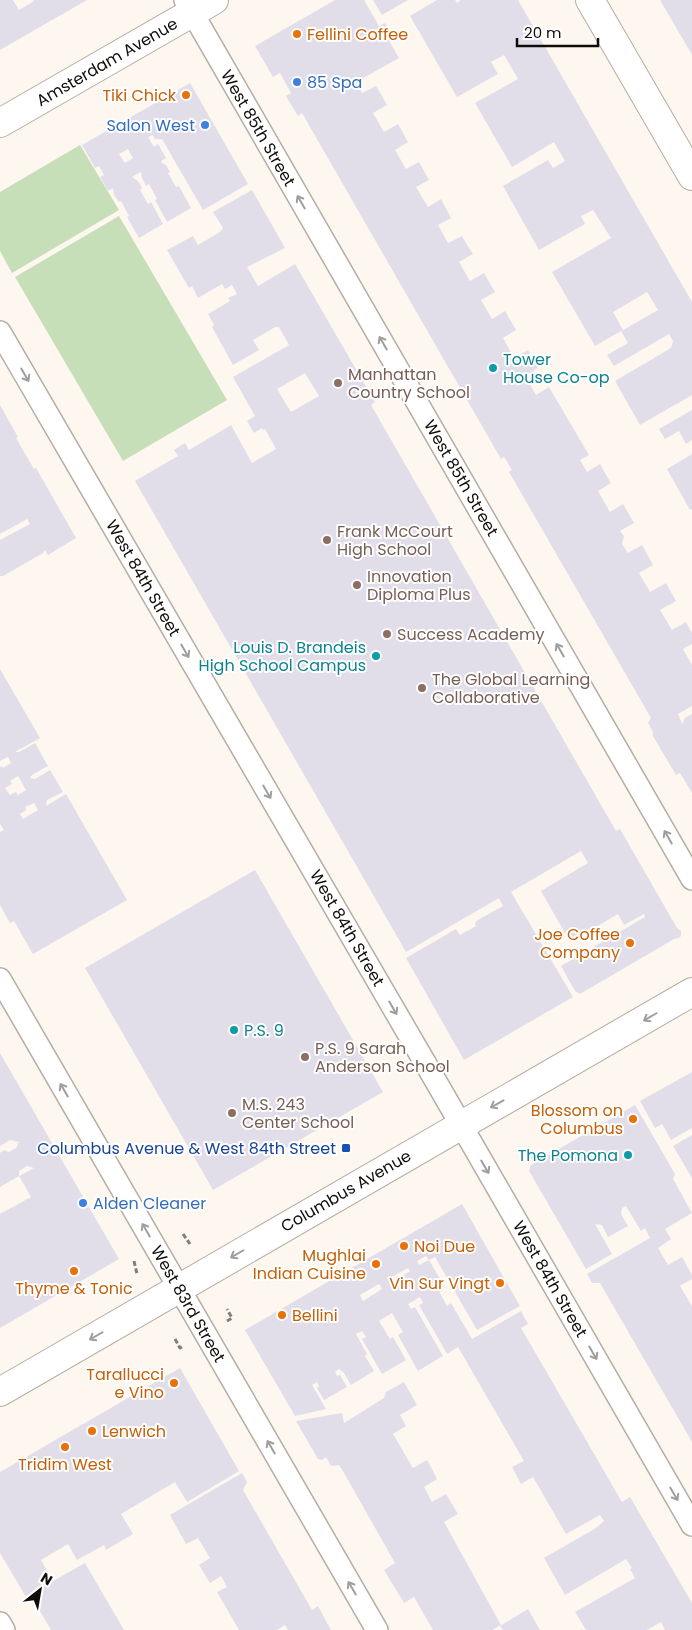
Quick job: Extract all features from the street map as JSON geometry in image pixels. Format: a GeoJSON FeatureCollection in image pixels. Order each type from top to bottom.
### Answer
{"type":"FeatureCollection","features":[{"type":"Feature","properties":{"kind":"main road"},"geometry":{"type":"LineString","coordinates":[[590,0],[692,176]]}},
{"type":"Feature","properties":{"kind":"main road","name":"Amsterdam Avenue"},"geometry":{"type":"LineString","coordinates":[[0,123],[197,4]]}},
{"type":"Feature","properties":{"kind":"main road","name":"Columbus Avenue"},"geometry":{"type":"LineString","coordinates":[[0,1392],[692,992]]}},
{"type":"Feature","properties":{"kind":"street","name":"West 85th Street"},"geometry":{"type":"LineString","coordinates":[[197,4],[692,879]]}},
{"type":"Feature","properties":{"kind":"street","name":"West 84th Street"},"geometry":{"type":"LineString","coordinates":[[0,332],[692,1525]]}},
{"type":"Feature","properties":{"kind":"street","name":"West 83rd Street"},"geometry":{"type":"LineString","coordinates":[[0,979],[377,1630]]}},
{"type":"Feature","properties":{"kind":"street"},"geometry":{"type":"LineString","coordinates":[[0,1623],[4,1630]]}},
{"type":"Feature","properties":{"kind":"path"},"geometry":{"type":"LineString","coordinates":[[184,1234],[190,1244]]}},
{"type":"Feature","properties":{"kind":"path"},"geometry":{"type":"LineString","coordinates":[[133,1261],[137,1274]]}},
{"type":"Feature","properties":{"kind":"path"},"geometry":{"type":"LineString","coordinates":[[228,1309],[232,1318]]}},
{"type":"Feature","properties":{"kind":"path"},"geometry":{"type":"LineString","coordinates":[[175,1339],[180,1348]]}},
{"type":"Feature","properties":{"kind":"green space"},"geometry":{"type":"Polygon","coordinates":[[[80,145],[119,210],[12,273],[0,251],[0,192],[80,145]]]}},
{"type":"Feature","properties":{"kind":"green space"},"geometry":{"type":"Polygon","coordinates":[[[119,216],[227,400],[123,461],[15,277],[119,216]]]}},
{"type":"Feature","properties":{"kind":"building"},"geometry":{"type":"Polygon","coordinates":[[[0,0],[13,0],[19,10],[33,0],[87,0],[0,50],[0,0]]]}},
{"type":"Feature","properties":{"kind":"building"},"geometry":{"type":"Polygon","coordinates":[[[335,0],[364,0],[379,26],[385,23],[392,35],[387,37],[399,58],[356,82],[362,93],[376,86],[381,94],[387,105],[373,113],[384,132],[398,124],[408,142],[395,150],[406,169],[419,162],[429,180],[416,187],[428,207],[441,199],[451,218],[438,225],[448,243],[462,236],[473,254],[459,262],[470,281],[484,273],[495,292],[481,300],[492,319],[505,311],[516,330],[503,338],[514,358],[528,350],[538,368],[525,376],[536,395],[549,387],[589,455],[580,460],[587,472],[600,464],[611,483],[598,491],[610,512],[623,504],[634,523],[620,531],[624,536],[622,544],[628,553],[642,545],[653,565],[639,573],[650,592],[666,583],[676,601],[660,610],[672,630],[686,622],[692,633],[692,644],[683,649],[692,665],[692,706],[678,714],[682,724],[685,718],[692,714],[692,793],[680,773],[676,775],[653,736],[648,723],[651,718],[509,472],[512,470],[504,457],[501,459],[302,113],[298,116],[286,96],[291,93],[280,73],[273,77],[255,46],[335,0]]]}},
{"type":"Feature","properties":{"kind":"building"},"geometry":{"type":"Polygon","coordinates":[[[373,0],[408,0],[382,15],[373,0]]]}},
{"type":"Feature","properties":{"kind":"building"},"geometry":{"type":"Polygon","coordinates":[[[437,0],[455,0],[457,3],[461,0],[518,0],[692,302],[692,395],[640,425],[615,381],[671,348],[673,341],[669,334],[614,366],[607,355],[628,343],[621,331],[595,346],[552,272],[611,238],[593,210],[581,216],[585,224],[539,250],[503,186],[548,160],[553,168],[565,161],[554,142],[512,167],[475,103],[518,79],[504,55],[491,62],[498,74],[457,97],[410,16],[437,0]],[[647,292],[613,312],[623,330],[658,310],[647,292]]]}},
{"type":"Feature","properties":{"kind":"building"},"geometry":{"type":"Polygon","coordinates":[[[660,0],[692,0],[692,55],[660,0]]]}},
{"type":"Feature","properties":{"kind":"building"},"geometry":{"type":"Polygon","coordinates":[[[190,83],[248,184],[203,210],[162,139],[155,139],[153,135],[148,137],[154,147],[158,144],[166,158],[161,161],[162,163],[166,165],[176,187],[179,186],[191,208],[167,222],[149,184],[146,186],[141,172],[137,174],[132,177],[138,181],[142,188],[140,190],[148,204],[151,202],[163,224],[139,238],[127,217],[129,216],[121,201],[119,202],[114,195],[113,188],[108,191],[100,177],[104,175],[99,166],[95,168],[82,145],[190,83]],[[128,149],[119,154],[125,163],[133,158],[128,149]]]}},
{"type":"Feature","properties":{"kind":"building","name":"Louis D. Brandeis High School Campus"},"geometry":{"type":"Polygon","coordinates":[[[252,190],[285,248],[247,267],[258,286],[295,264],[375,402],[371,405],[616,831],[620,829],[677,928],[681,931],[679,938],[674,939],[580,994],[575,991],[561,966],[645,917],[644,914],[624,925],[618,914],[570,942],[541,891],[588,863],[581,851],[511,892],[573,997],[464,1060],[406,958],[456,929],[460,935],[476,926],[476,921],[503,906],[499,898],[406,952],[135,481],[178,456],[174,450],[185,443],[189,450],[231,425],[252,463],[276,449],[265,429],[263,430],[262,428],[254,433],[247,421],[255,416],[233,377],[289,345],[279,327],[275,327],[253,340],[259,350],[233,365],[212,327],[214,325],[208,314],[230,301],[228,298],[237,294],[232,285],[225,289],[222,284],[198,298],[192,286],[189,288],[167,250],[193,236],[198,245],[220,232],[223,228],[213,212],[252,190]],[[305,373],[277,389],[291,412],[319,396],[305,373]]]}},
{"type":"Feature","properties":{"kind":"building"},"geometry":{"type":"Polygon","coordinates":[[[0,405],[18,437],[16,438],[34,469],[36,468],[76,538],[48,555],[45,550],[3,576],[0,576],[0,540],[30,524],[27,519],[0,534],[0,405]]]}},
{"type":"Feature","properties":{"kind":"building"},"geometry":{"type":"Polygon","coordinates":[[[692,410],[692,440],[686,444],[679,431],[665,439],[659,429],[692,410]]]}},
{"type":"Feature","properties":{"kind":"building"},"geometry":{"type":"Polygon","coordinates":[[[692,454],[692,509],[690,510],[667,469],[692,454]]]}},
{"type":"Feature","properties":{"kind":"building"},"geometry":{"type":"Polygon","coordinates":[[[0,669],[40,738],[15,752],[19,752],[35,743],[48,766],[30,778],[35,779],[50,770],[63,792],[47,800],[46,806],[66,794],[127,900],[33,954],[14,921],[10,923],[0,905],[0,832],[4,830],[0,824],[0,767],[2,766],[3,768],[11,763],[8,757],[0,761],[0,669]],[[18,776],[10,781],[12,784],[5,788],[10,795],[16,792],[18,795],[26,790],[18,776]],[[34,803],[25,807],[26,810],[20,814],[23,819],[38,810],[34,803]]]}},
{"type":"Feature","properties":{"kind":"building","name":"P.S. 9"},"geometry":{"type":"Polygon","coordinates":[[[255,870],[383,1092],[213,1190],[85,968],[255,870]]]}},
{"type":"Feature","properties":{"kind":"building"},"geometry":{"type":"Polygon","coordinates":[[[0,1053],[119,1259],[0,1328],[0,1214],[31,1197],[19,1176],[0,1187],[0,1153],[4,1150],[9,1152],[16,1148],[19,1142],[10,1140],[0,1146],[0,1053]],[[27,1166],[19,1171],[19,1176],[34,1168],[27,1166]]]}},
{"type":"Feature","properties":{"kind":"building"},"geometry":{"type":"Polygon","coordinates":[[[692,1072],[692,1128],[671,1140],[662,1124],[655,1128],[640,1101],[692,1072]]]}},
{"type":"Feature","properties":{"kind":"building"},"geometry":{"type":"Polygon","coordinates":[[[635,1105],[675,1174],[673,1179],[692,1213],[665,1229],[671,1239],[658,1248],[668,1265],[682,1257],[692,1275],[692,1279],[680,1286],[692,1306],[692,1442],[600,1283],[592,1283],[587,1274],[650,1238],[645,1228],[641,1231],[626,1206],[622,1208],[621,1214],[628,1226],[608,1237],[602,1225],[595,1224],[612,1254],[586,1269],[529,1171],[531,1165],[635,1105]]]}},
{"type":"Feature","properties":{"kind":"building"},"geometry":{"type":"Polygon","coordinates":[[[692,1135],[692,1178],[673,1146],[692,1135]]]}},
{"type":"Feature","properties":{"kind":"building"},"geometry":{"type":"Polygon","coordinates":[[[462,1204],[520,1306],[477,1330],[435,1257],[429,1260],[443,1284],[437,1287],[447,1306],[451,1303],[472,1339],[521,1311],[528,1324],[521,1328],[622,1502],[630,1497],[692,1603],[692,1630],[665,1630],[661,1622],[647,1630],[586,1630],[575,1612],[635,1578],[630,1569],[632,1568],[626,1559],[565,1595],[544,1558],[596,1528],[604,1521],[600,1515],[566,1534],[533,1477],[521,1484],[512,1467],[524,1461],[458,1347],[447,1354],[419,1305],[423,1303],[420,1297],[408,1304],[411,1309],[415,1307],[443,1356],[418,1371],[398,1335],[403,1332],[392,1313],[379,1321],[390,1339],[393,1337],[406,1360],[382,1374],[362,1339],[366,1337],[362,1331],[356,1334],[367,1354],[365,1356],[374,1371],[351,1385],[344,1373],[339,1369],[335,1372],[337,1376],[340,1375],[347,1387],[324,1400],[317,1388],[319,1386],[317,1382],[312,1385],[326,1409],[295,1416],[245,1330],[462,1204]],[[426,1256],[417,1261],[419,1265],[429,1260],[426,1256]],[[408,1268],[390,1278],[392,1282],[410,1271],[408,1268]],[[379,1284],[360,1295],[363,1301],[382,1289],[379,1284]]]}},
{"type":"Feature","properties":{"kind":"building"},"geometry":{"type":"Polygon","coordinates":[[[180,1368],[239,1471],[187,1502],[175,1482],[121,1514],[133,1534],[106,1550],[104,1545],[77,1560],[68,1544],[41,1560],[53,1581],[85,1563],[124,1630],[51,1630],[30,1594],[26,1597],[0,1553],[0,1472],[180,1368]]]}},
{"type":"Feature","properties":{"kind":"building"},"geometry":{"type":"Polygon","coordinates":[[[404,1382],[417,1405],[400,1415],[406,1426],[393,1434],[413,1468],[427,1460],[437,1479],[424,1487],[432,1502],[446,1494],[458,1514],[444,1522],[501,1625],[492,1630],[433,1630],[414,1597],[404,1603],[384,1570],[395,1563],[344,1473],[339,1465],[331,1466],[326,1457],[322,1460],[318,1459],[296,1421],[342,1413],[344,1423],[384,1398],[386,1392],[404,1382]]]}},
{"type":"Feature","properties":{"kind":"building"},"geometry":{"type":"Polygon","coordinates":[[[242,1473],[247,1482],[243,1490],[312,1610],[318,1606],[331,1630],[288,1630],[285,1625],[277,1630],[239,1630],[217,1592],[227,1587],[221,1576],[210,1583],[199,1565],[210,1558],[198,1538],[186,1544],[170,1515],[242,1473]]]}},
{"type":"Feature","properties":{"kind":"building"},"geometry":{"type":"Polygon","coordinates":[[[528,1609],[540,1630],[503,1630],[500,1626],[528,1609]]]}},
{"type":"Feature","properties":{"kind":"place","name":"Fellini Coffee"},"geometry":{"type":"Point","coordinates":[297,34]}},
{"type":"Feature","properties":{"kind":"place","name":"85 Spa"},"geometry":{"type":"Point","coordinates":[297,82]}},
{"type":"Feature","properties":{"kind":"place","name":"Tiki Chick"},"geometry":{"type":"Point","coordinates":[186,95]}},
{"type":"Feature","properties":{"kind":"place","name":"Salon West"},"geometry":{"type":"Point","coordinates":[205,125]}},
{"type":"Feature","properties":{"kind":"place","name":"Tower House Co-op"},"geometry":{"type":"Point","coordinates":[493,368]}},
{"type":"Feature","properties":{"kind":"place","name":"Manhattan Country School"},"geometry":{"type":"Point","coordinates":[338,383]}},
{"type":"Feature","properties":{"kind":"place","name":"Frank McCourt High School"},"geometry":{"type":"Point","coordinates":[327,540]}},
{"type":"Feature","properties":{"kind":"place","name":"Innovation Diploma Plus"},"geometry":{"type":"Point","coordinates":[357,585]}},
{"type":"Feature","properties":{"kind":"place","name":"Success Academy"},"geometry":{"type":"Point","coordinates":[387,634]}},
{"type":"Feature","properties":{"kind":"place","name":"Louis D. Brandeis High School Campus"},"geometry":{"type":"Point","coordinates":[376,656]}},
{"type":"Feature","properties":{"kind":"place","name":"The Global Learning Collaborative"},"geometry":{"type":"Point","coordinates":[422,688]}},
{"type":"Feature","properties":{"kind":"place","name":"Joe Coffee Company"},"geometry":{"type":"Point","coordinates":[630,943]}},
{"type":"Feature","properties":{"kind":"place","name":"P.S. 9"},"geometry":{"type":"Point","coordinates":[234,1030]}},
{"type":"Feature","properties":{"kind":"place","name":"P.S. 9 Sarah Anderson School"},"geometry":{"type":"Point","coordinates":[305,1057]}},
{"type":"Feature","properties":{"kind":"place","name":"M.S. 243 Center School"},"geometry":{"type":"Point","coordinates":[232,1113]}},
{"type":"Feature","properties":{"kind":"place","name":"Blossom on Columbus"},"geometry":{"type":"Point","coordinates":[633,1119]}},
{"type":"Feature","properties":{"kind":"place","name":"Columbus Avenue & West 84th Street"},"geometry":{"type":"Point","coordinates":[346,1148]}},
{"type":"Feature","properties":{"kind":"place","name":"The Pomona"},"geometry":{"type":"Point","coordinates":[628,1155]}},
{"type":"Feature","properties":{"kind":"place","name":"Alden Cleaner"},"geometry":{"type":"Point","coordinates":[83,1203]}},
{"type":"Feature","properties":{"kind":"place","name":"Noi Due"},"geometry":{"type":"Point","coordinates":[404,1246]}},
{"type":"Feature","properties":{"kind":"place","name":"Mughlai Indian Cuisine"},"geometry":{"type":"Point","coordinates":[376,1264]}},
{"type":"Feature","properties":{"kind":"place","name":"Thyme & Tonic"},"geometry":{"type":"Point","coordinates":[74,1271]}},
{"type":"Feature","properties":{"kind":"place","name":"Vin Sur Vingt"},"geometry":{"type":"Point","coordinates":[500,1283]}},
{"type":"Feature","properties":{"kind":"place","name":"Bellini"},"geometry":{"type":"Point","coordinates":[282,1315]}},
{"type":"Feature","properties":{"kind":"place","name":"Tarallucci e Vino"},"geometry":{"type":"Point","coordinates":[174,1383]}},
{"type":"Feature","properties":{"kind":"place","name":"Lenwich"},"geometry":{"type":"Point","coordinates":[92,1431]}},
{"type":"Feature","properties":{"kind":"place","name":"Tridim West"},"geometry":{"type":"Point","coordinates":[65,1447]}}]}
